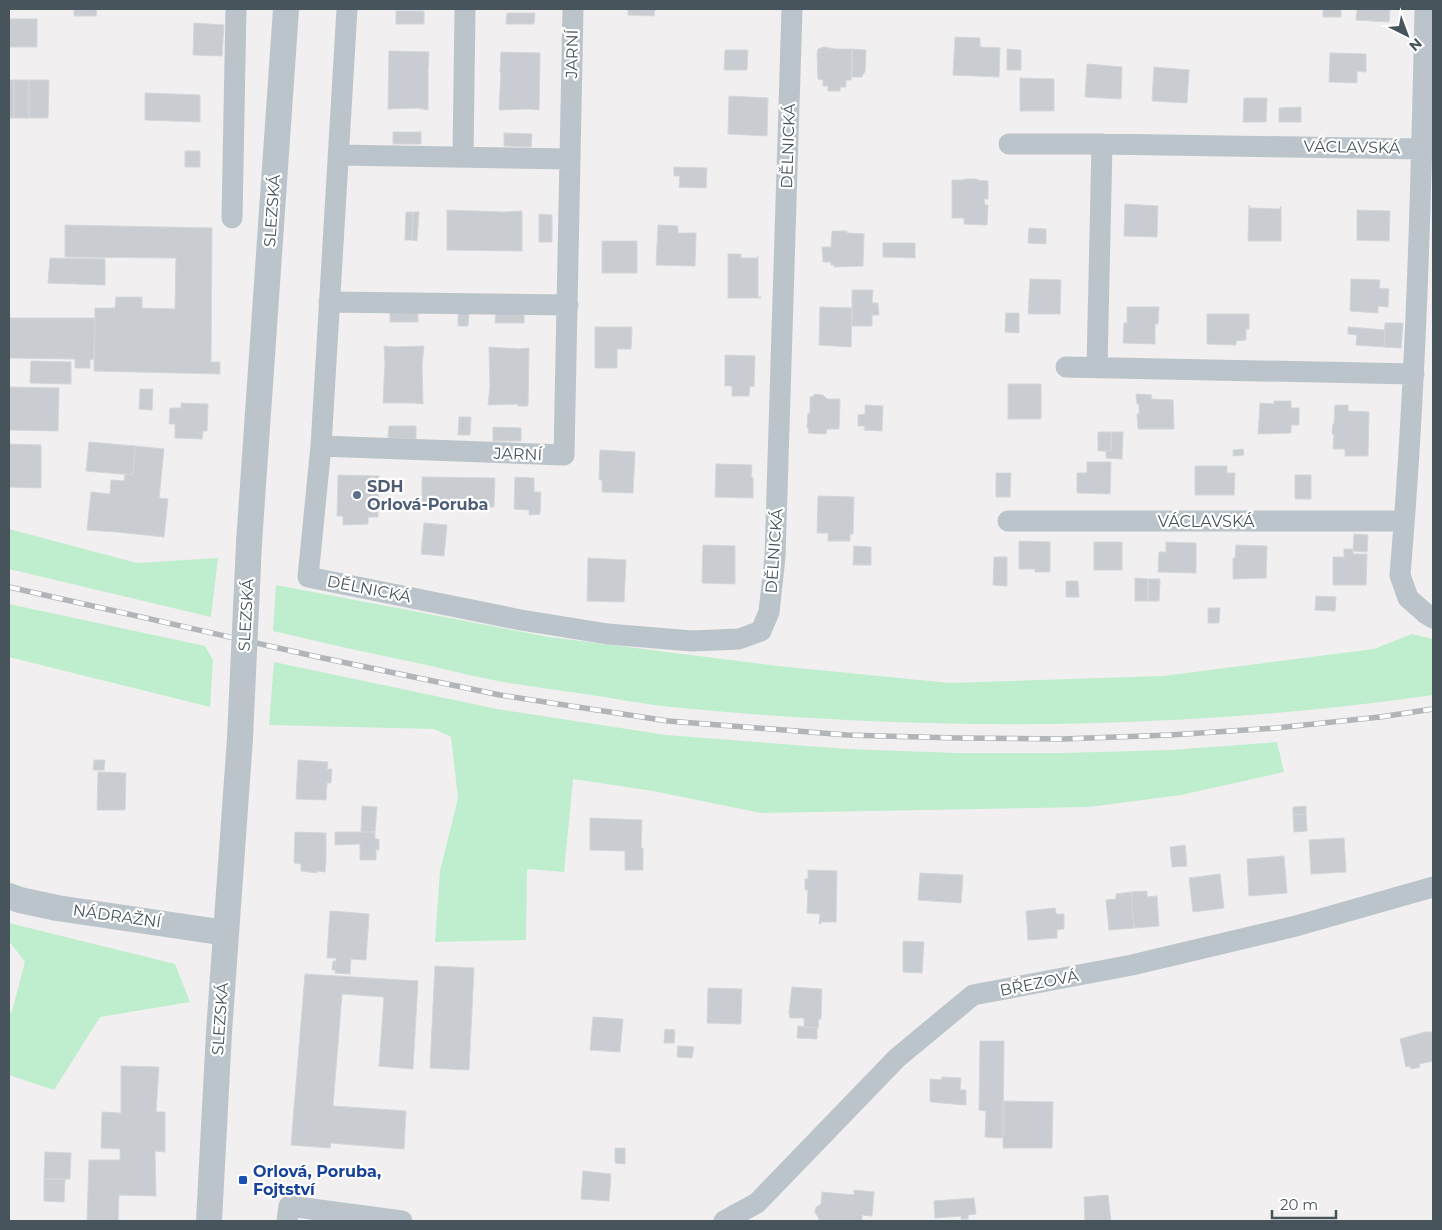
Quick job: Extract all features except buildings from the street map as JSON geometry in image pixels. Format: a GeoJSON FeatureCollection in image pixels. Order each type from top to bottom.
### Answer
{"type":"FeatureCollection","features":[{"type":"Feature","properties":{"kind":"street"},"geometry":{"type":"LineString","coordinates":[[232,218],[236,9]]}},
{"type":"Feature","properties":{"kind":"street","name":"SLEZSKÁ"},"geometry":{"type":"LineString","coordinates":[[209,1221],[219,1032],[240,738],[249,543],[286,9]]}},
{"type":"Feature","properties":{"kind":"street"},"geometry":{"type":"LineString","coordinates":[[321,446],[347,9]]}},
{"type":"Feature","properties":{"kind":"street"},"geometry":{"type":"LineString","coordinates":[[463,156],[465,9]]}},
{"type":"Feature","properties":{"kind":"street","name":"JARNÍ"},"geometry":{"type":"LineString","coordinates":[[321,446],[564,455],[573,9]]}},
{"type":"Feature","properties":{"kind":"street","name":"DĚLNICKÁ"},"geometry":{"type":"LineString","coordinates":[[321,446],[308,577],[521,620],[608,634],[692,640],[739,639],[761,631],[769,612],[776,557],[792,9]]}},
{"type":"Feature","properties":{"kind":"street","name":"VÁCLAVSKÁ"},"geometry":{"type":"LineString","coordinates":[[1425,9],[1414,374],[1400,575],[1408,598],[1425,614],[1433,618]]}},
{"type":"Feature","properties":{"kind":"street","name":"VÁCLAVSKÁ"},"geometry":{"type":"LineString","coordinates":[[1010,144],[1422,148]]}},
{"type":"Feature","properties":{"kind":"street"},"geometry":{"type":"LineString","coordinates":[[1097,367],[1102,144]]}},
{"type":"Feature","properties":{"kind":"street"},"geometry":{"type":"LineString","coordinates":[[338,155],[570,159]]}},
{"type":"Feature","properties":{"kind":"street"},"geometry":{"type":"LineString","coordinates":[[329,302],[568,305]]}},
{"type":"Feature","properties":{"kind":"street"},"geometry":{"type":"LineString","coordinates":[[1066,367],[1414,374]]}},
{"type":"Feature","properties":{"kind":"street","name":"VÁCLAVSKÁ"},"geometry":{"type":"LineString","coordinates":[[1008,522],[1404,521]]}},
{"type":"Feature","properties":{"kind":"street","name":"BŘEZOVÁ"},"geometry":{"type":"LineString","coordinates":[[724,1221],[757,1204],[897,1058],[973,995],[1151,961],[1296,926],[1433,888]]}},
{"type":"Feature","properties":{"kind":"street","name":"NÁDRAŽNÍ"},"geometry":{"type":"LineString","coordinates":[[9,896],[57,908],[226,932]]}},
{"type":"Feature","properties":{"kind":"street"},"geometry":{"type":"LineString","coordinates":[[286,1221],[289,1206],[402,1221]]}},
{"type":"Feature","properties":{"kind":"green space"},"geometry":{"type":"Polygon","coordinates":[[[9,529],[137,563],[218,558],[211,617],[9,569],[9,529]]]}},
{"type":"Feature","properties":{"kind":"green space"},"geometry":{"type":"Polygon","coordinates":[[[276,585],[549,637],[778,666],[950,683],[1163,676],[1374,649],[1412,634],[1433,639],[1433,695],[1243,716],[1053,724],[957,724],[862,721],[671,707],[503,682],[273,631],[276,585]]]}},
{"type":"Feature","properties":{"kind":"green space"},"geometry":{"type":"Polygon","coordinates":[[[9,604],[205,646],[213,660],[210,707],[9,657],[9,604]]]}},
{"type":"Feature","properties":{"kind":"green space"},"geometry":{"type":"Polygon","coordinates":[[[274,662],[497,709],[666,735],[847,749],[956,753],[1171,750],[1277,742],[1284,772],[1181,795],[1089,807],[761,813],[653,791],[573,779],[564,872],[527,869],[526,940],[435,942],[440,871],[458,798],[451,737],[434,729],[269,725],[274,662]]]}},
{"type":"Feature","properties":{"kind":"green space"},"geometry":{"type":"Polygon","coordinates":[[[9,923],[175,964],[190,1002],[100,1017],[54,1090],[9,1075],[9,1014],[12,1011],[25,962],[9,941],[9,923]]]}},
{"type":"Feature","properties":{"kind":"railway"},"geometry":{"type":"LineString","coordinates":[[9,587],[318,657],[500,695],[668,721],[847,735],[1063,739],[1170,735],[1276,728],[1380,717],[1433,709]]}},
{"type":"Feature","properties":{"kind":"place","name":"SDH Orlová-Poruba"},"geometry":{"type":"Point","coordinates":[357,495]}},
{"type":"Feature","properties":{"kind":"place","name":"Orlová, Poruba, Fojtství"},"geometry":{"type":"Point","coordinates":[243,1180]}}]}
